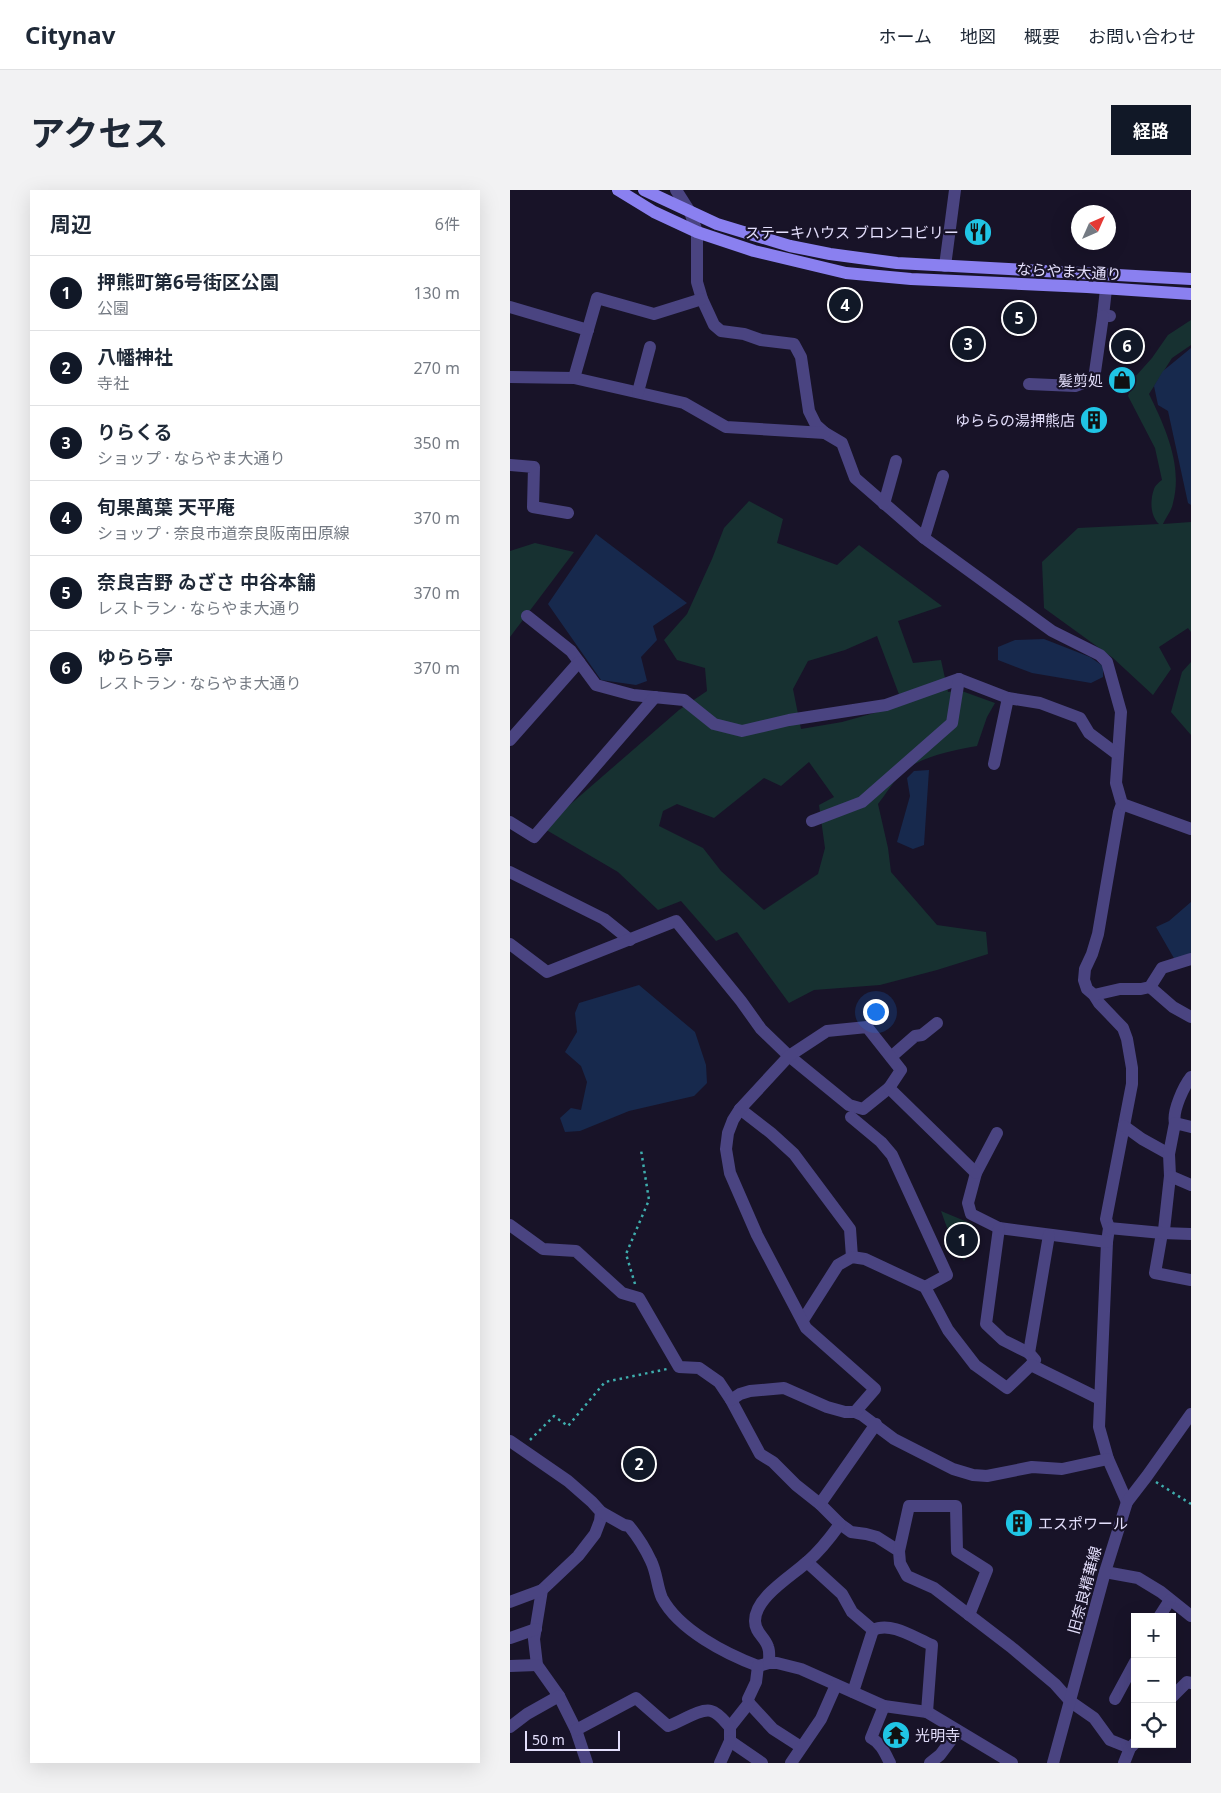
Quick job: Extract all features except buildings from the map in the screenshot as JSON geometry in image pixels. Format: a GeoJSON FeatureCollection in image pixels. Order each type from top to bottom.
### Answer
{"type":"FeatureCollection","features":[{"type":"Feature","properties":{"kind":"street","name":"ならやま大通り"},"geometry":{"type":"LineString","coordinates":[[618,190],[654,212],[697,232],[754,251],[846,273],[876,277],[1191,294]]}},
{"type":"Feature","properties":{"kind":"street","name":"ならやま大通り"},"geometry":{"type":"LineString","coordinates":[[644,190],[723,226],[790,246],[822,252],[897,263],[1191,279]]}},
{"type":"Feature","properties":{"kind":"street"},"geometry":{"type":"LineString","coordinates":[[676,190],[690,212],[697,232],[697,282],[702,299],[714,324],[721,331],[744,334],[761,340],[794,344],[801,357],[809,411],[816,425],[842,443],[855,478],[924,538],[1052,631],[1100,655],[1107,662],[1121,712],[1116,783],[1122,804],[1098,934],[1085,969],[1084,980],[1087,989],[1123,1028],[1132,1068],[1132,1084],[1106,1219],[1110,1228],[1107,1242],[1099,1427],[1108,1459],[1127,1502]]}},
{"type":"Feature","properties":{"kind":"street"},"geometry":{"type":"LineString","coordinates":[[945,266],[955,190]]}},
{"type":"Feature","properties":{"kind":"street"},"geometry":{"type":"LineString","coordinates":[[1029,384],[1075,386],[1094,379],[1106,316],[1106,288]]}},
{"type":"Feature","properties":{"kind":"street"},"geometry":{"type":"LineString","coordinates":[[574,378],[597,298],[654,314],[702,299]]}},
{"type":"Feature","properties":{"kind":"street"},"geometry":{"type":"LineString","coordinates":[[510,307],[588,330]]}},
{"type":"Feature","properties":{"kind":"street"},"geometry":{"type":"LineString","coordinates":[[638,392],[650,347]]}},
{"type":"Feature","properties":{"kind":"street"},"geometry":{"type":"LineString","coordinates":[[510,377],[574,378],[638,392],[684,403],[726,427],[825,433]]}},
{"type":"Feature","properties":{"kind":"street"},"geometry":{"type":"LineString","coordinates":[[884,504],[896,461]]}},
{"type":"Feature","properties":{"kind":"street"},"geometry":{"type":"LineString","coordinates":[[510,465],[534,467],[533,507],[568,512]]}},
{"type":"Feature","properties":{"kind":"street"},"geometry":{"type":"LineString","coordinates":[[924,538],[943,476]]}},
{"type":"Feature","properties":{"kind":"street"},"geometry":{"type":"LineString","coordinates":[[527,616],[571,651],[596,685],[633,695],[684,700],[714,724],[742,731],[789,720],[886,706],[960,679],[1008,698],[1040,703],[1080,718],[1090,733],[1117,754]]}},
{"type":"Feature","properties":{"kind":"street"},"geometry":{"type":"LineString","coordinates":[[510,740],[579,662]]}},
{"type":"Feature","properties":{"kind":"street"},"geometry":{"type":"LineString","coordinates":[[812,821],[862,802],[952,723],[960,679]]}},
{"type":"Feature","properties":{"kind":"street"},"geometry":{"type":"LineString","coordinates":[[510,822],[534,837],[655,697]]}},
{"type":"Feature","properties":{"kind":"street"},"geometry":{"type":"LineString","coordinates":[[994,764],[1008,698]]}},
{"type":"Feature","properties":{"kind":"street"},"geometry":{"type":"LineString","coordinates":[[1122,804],[1191,829]]}},
{"type":"Feature","properties":{"kind":"street"},"geometry":{"type":"LineString","coordinates":[[510,872],[604,919],[630,940]]}},
{"type":"Feature","properties":{"kind":"street"},"geometry":{"type":"LineString","coordinates":[[510,944],[547,972],[676,921],[741,1000],[761,1029],[789,1056],[849,1105],[863,1109],[889,1088],[901,1070],[867,1027],[827,1031],[789,1056],[740,1109],[728,1133],[726,1149],[730,1172],[757,1235],[806,1328],[874,1389],[855,1412]]}},
{"type":"Feature","properties":{"kind":"street"},"geometry":{"type":"LineString","coordinates":[[1094,995],[1120,989],[1150,987],[1162,968],[1191,959]]}},
{"type":"Feature","properties":{"kind":"street"},"geometry":{"type":"LineString","coordinates":[[1150,987],[1173,1007],[1191,1017]]}},
{"type":"Feature","properties":{"kind":"street"},"geometry":{"type":"LineString","coordinates":[[891,1057],[914,1036],[922,1036],[937,1023]]}},
{"type":"Feature","properties":{"kind":"street"},"geometry":{"type":"LineString","coordinates":[[1191,1077],[1174,1117],[1175,1122],[1169,1154],[1170,1176],[1164,1230],[1155,1273],[1191,1280]]}},
{"type":"Feature","properties":{"kind":"street"},"geometry":{"type":"LineString","coordinates":[[889,1088],[976,1172]]}},
{"type":"Feature","properties":{"kind":"street"},"geometry":{"type":"LineString","coordinates":[[740,1109],[794,1154],[850,1229],[852,1257]]}},
{"type":"Feature","properties":{"kind":"street"},"geometry":{"type":"LineString","coordinates":[[851,1117],[881,1142],[892,1155],[947,1275],[925,1287]]}},
{"type":"Feature","properties":{"kind":"street"},"geometry":{"type":"LineString","coordinates":[[1175,1122],[1191,1127]]}},
{"type":"Feature","properties":{"kind":"street"},"geometry":{"type":"LineString","coordinates":[[1124,1126],[1142,1140],[1169,1154]]}},
{"type":"Feature","properties":{"kind":"street"},"geometry":{"type":"LineString","coordinates":[[997,1134],[976,1172],[968,1203],[971,1214],[999,1228],[1107,1242]]}},
{"type":"Feature","properties":{"kind":"street"},"geometry":{"type":"LineString","coordinates":[[1170,1176],[1191,1184]]}},
{"type":"Feature","properties":{"kind":"street"},"geometry":{"type":"LineString","coordinates":[[510,1226],[542,1249],[576,1251],[622,1293],[639,1298],[679,1367],[699,1368],[719,1382],[731,1400],[760,1454],[773,1462],[840,1524],[852,1532],[877,1537],[899,1551]]}},
{"type":"Feature","properties":{"kind":"street"},"geometry":{"type":"LineString","coordinates":[[999,1228],[986,1324],[1003,1340],[1030,1359],[1100,1399]]}},
{"type":"Feature","properties":{"kind":"street"},"geometry":{"type":"LineString","coordinates":[[1110,1228],[1191,1234]]}},
{"type":"Feature","properties":{"kind":"street"},"geometry":{"type":"LineString","coordinates":[[803,1320],[838,1265],[852,1257],[865,1259],[925,1287],[948,1330],[975,1365],[1007,1388],[1030,1359],[1049,1235]]}},
{"type":"Feature","properties":{"kind":"street"},"geometry":{"type":"LineString","coordinates":[[731,1400],[740,1394],[750,1391],[784,1388],[827,1407],[845,1412],[855,1412],[876,1424],[894,1438],[953,1470],[973,1476],[987,1476],[1032,1467],[1062,1469],[1108,1459]]}},
{"type":"Feature","properties":{"kind":"street","name":"旧奈良精華線"},"geometry":{"type":"LineString","coordinates":[[1053,1763],[1105,1572],[1127,1502],[1191,1414]]}},
{"type":"Feature","properties":{"kind":"street"},"geometry":{"type":"LineString","coordinates":[[820,1504],[876,1424]]}},
{"type":"Feature","properties":{"kind":"street"},"geometry":{"type":"LineString","coordinates":[[510,1441],[568,1481],[592,1502],[600,1512],[624,1525],[630,1526],[646,1548],[662,1598],[685,1624],[720,1650],[763,1664],[802,1669],[884,1706],[926,1712],[1012,1763]]}},
{"type":"Feature","properties":{"kind":"street"},"geometry":{"type":"LineString","coordinates":[[969,1615],[987,1570],[956,1551],[956,1506],[909,1506],[899,1551],[900,1562],[907,1576],[934,1588],[969,1615],[1011,1647],[1055,1684],[1071,1702],[1094,1718],[1110,1740],[1131,1746]]}},
{"type":"Feature","properties":{"kind":"street"},"geometry":{"type":"LineString","coordinates":[[510,1602],[542,1590],[578,1556],[595,1534],[600,1521],[600,1512]]}},
{"type":"Feature","properties":{"kind":"street"},"geometry":{"type":"LineString","coordinates":[[802,1747],[772,1729],[749,1704],[748,1699],[769,1648],[756,1631],[755,1618],[774,1588],[807,1562],[827,1542],[840,1524]]}},
{"type":"Feature","properties":{"kind":"street"},"geometry":{"type":"LineString","coordinates":[[807,1562],[842,1594],[852,1612],[873,1630]]}},
{"type":"Feature","properties":{"kind":"street"},"geometry":{"type":"LineString","coordinates":[[1105,1572],[1138,1578],[1161,1592],[1191,1616]]}},
{"type":"Feature","properties":{"kind":"street"},"geometry":{"type":"LineString","coordinates":[[542,1590],[534,1640],[537,1665],[559,1696],[576,1730],[587,1763]]}},
{"type":"Feature","properties":{"kind":"street"},"geometry":{"type":"LineString","coordinates":[[1162,1613],[1170,1600]]}},
{"type":"Feature","properties":{"kind":"street"},"geometry":{"type":"LineString","coordinates":[[853,1692],[873,1630],[878,1627],[888,1628],[908,1634],[932,1645],[926,1712]]}},
{"type":"Feature","properties":{"kind":"street"},"geometry":{"type":"LineString","coordinates":[[510,1638],[536,1629]]}},
{"type":"Feature","properties":{"kind":"street"},"geometry":{"type":"LineString","coordinates":[[510,1666],[537,1665]]}},
{"type":"Feature","properties":{"kind":"street"},"geometry":{"type":"LineString","coordinates":[[1115,1699],[1131,1669]]}},
{"type":"Feature","properties":{"kind":"street"},"geometry":{"type":"LineString","coordinates":[[1176,1693],[1187,1682],[1191,1683]]}},
{"type":"Feature","properties":{"kind":"street"},"geometry":{"type":"LineString","coordinates":[[791,1763],[821,1719],[836,1685]]}},
{"type":"Feature","properties":{"kind":"street"},"geometry":{"type":"LineString","coordinates":[[510,1727],[559,1696]]}},
{"type":"Feature","properties":{"kind":"street"},"geometry":{"type":"LineString","coordinates":[[576,1730],[636,1698],[668,1726],[702,1712],[711,1711],[721,1717],[730,1727]]}},
{"type":"Feature","properties":{"kind":"street"},"geometry":{"type":"LineString","coordinates":[[720,1763],[730,1741],[730,1727],[749,1704]]}},
{"type":"Feature","properties":{"kind":"street"},"geometry":{"type":"LineString","coordinates":[[884,1706],[871,1738],[877,1741],[890,1763]]}},
{"type":"Feature","properties":{"kind":"street"},"geometry":{"type":"LineString","coordinates":[[939,1760],[958,1731]]}},
{"type":"Feature","properties":{"kind":"street"},"geometry":{"type":"LineString","coordinates":[[730,1741],[762,1763]]}},
{"type":"Feature","properties":{"kind":"street"},"geometry":{"type":"LineString","coordinates":[[1124,1763],[1131,1748]]}},
{"type":"Feature","properties":{"kind":"path"},"geometry":{"type":"LineString","coordinates":[[639,1298],[626,1254],[649,1200],[641,1150]]}},
{"type":"Feature","properties":{"kind":"path"},"geometry":{"type":"LineString","coordinates":[[522,1449],[554,1416],[568,1426],[605,1382],[679,1367]]}},
{"type":"Feature","properties":{"kind":"path"},"geometry":{"type":"LineString","coordinates":[[1147,1476],[1191,1504]]}},
{"type":"Feature","properties":{"kind":"green space"},"geometry":{"type":"Polygon","coordinates":[[[1191,320],[1191,345],[1172,358],[1149,394],[1171,447],[1176,475],[1172,506],[1163,524],[1191,522],[1191,632],[1188,628],[1159,647],[1171,669],[1153,695],[1113,658],[1044,608],[1042,562],[1078,528],[1159,524],[1154,517],[1152,508],[1154,489],[1162,480],[1155,448],[1128,396],[1135,377],[1152,358],[1168,335],[1191,320]]]}},
{"type":"Feature","properties":{"kind":"green space"},"geometry":{"type":"Polygon","coordinates":[[[749,501],[783,519],[777,543],[837,565],[859,545],[942,606],[898,621],[913,663],[941,660],[948,692],[959,690],[995,703],[987,717],[977,746],[939,754],[911,766],[897,779],[878,804],[888,848],[891,872],[937,925],[986,932],[988,954],[880,985],[814,990],[789,1003],[737,932],[716,941],[681,901],[658,910],[618,872],[543,828],[679,710],[707,691],[705,668],[677,660],[664,640],[687,614],[724,528],[749,501]],[[877,636],[845,650],[808,661],[793,689],[801,729],[842,722],[903,705],[877,636]],[[809,762],[781,786],[764,778],[714,818],[677,804],[663,811],[659,826],[703,848],[721,871],[764,910],[818,874],[825,848],[819,805],[834,797],[809,762]]]}},
{"type":"Feature","properties":{"kind":"green space"},"geometry":{"type":"Polygon","coordinates":[[[535,543],[574,552],[510,637],[510,551],[535,543]]]}},
{"type":"Feature","properties":{"kind":"green space"},"geometry":{"type":"Polygon","coordinates":[[[1191,662],[1191,735],[1171,712],[1182,672],[1191,662]]]}},
{"type":"Feature","properties":{"kind":"green space"},"geometry":{"type":"Polygon","coordinates":[[[941,1211],[972,1224],[971,1245],[964,1261],[950,1236],[941,1211]]]}},
{"type":"Feature","properties":{"kind":"water"},"geometry":{"type":"Polygon","coordinates":[[[1191,348],[1191,505],[1188,503],[1168,411],[1158,405],[1154,386],[1163,371],[1191,348]]]}},
{"type":"Feature","properties":{"kind":"water"},"geometry":{"type":"Polygon","coordinates":[[[596,534],[687,603],[653,626],[657,640],[641,657],[647,681],[636,685],[601,680],[548,604],[596,534]]]}},
{"type":"Feature","properties":{"kind":"water"},"geometry":{"type":"Polygon","coordinates":[[[1044,639],[1090,657],[1103,666],[1103,677],[1091,683],[1032,673],[998,660],[998,647],[1015,640],[1044,639]]]}},
{"type":"Feature","properties":{"kind":"water"},"geometry":{"type":"Polygon","coordinates":[[[929,770],[924,845],[913,849],[897,842],[910,796],[907,778],[914,771],[929,770]]]}},
{"type":"Feature","properties":{"kind":"water"},"geometry":{"type":"Polygon","coordinates":[[[1191,902],[1191,958],[1175,960],[1156,927],[1169,921],[1191,902]]]}},
{"type":"Feature","properties":{"kind":"water"},"geometry":{"type":"Polygon","coordinates":[[[639,985],[695,1032],[706,1065],[707,1083],[694,1096],[629,1111],[580,1131],[565,1132],[560,1118],[571,1108],[581,1110],[587,1082],[581,1066],[565,1052],[577,1032],[575,1013],[579,1003],[639,985]]]}},
{"type":"Feature","properties":{"kind":"place","name":"ステーキハウス ブロンコビリー"},"geometry":{"type":"Point","coordinates":[978,232]}},
{"type":"Feature","properties":{"kind":"place","name":"旬果萬葉 天平庵"},"geometry":{"type":"Point","coordinates":[845,305]}},
{"type":"Feature","properties":{"kind":"place","name":"奈良吉野 ゐざさ 中谷本舗"},"geometry":{"type":"Point","coordinates":[1019,318]}},
{"type":"Feature","properties":{"kind":"place","name":"りらくる"},"geometry":{"type":"Point","coordinates":[968,344]}},
{"type":"Feature","properties":{"kind":"place","name":"ゆらら亭"},"geometry":{"type":"Point","coordinates":[1127,346]}},
{"type":"Feature","properties":{"kind":"place","name":"髪剪処"},"geometry":{"type":"Point","coordinates":[1122,380]}},
{"type":"Feature","properties":{"kind":"place","name":"ゆららの湯押熊店"},"geometry":{"type":"Point","coordinates":[1094,420]}},
{"type":"Feature","properties":{"kind":"place","name":"押熊町第6号街区公園"},"geometry":{"type":"Point","coordinates":[962,1240]}},
{"type":"Feature","properties":{"kind":"place","name":"八幡神社"},"geometry":{"type":"Point","coordinates":[639,1464]}},
{"type":"Feature","properties":{"kind":"place","name":"エスポワール"},"geometry":{"type":"Point","coordinates":[1019,1523]}},
{"type":"Feature","properties":{"kind":"place","name":"光明寺"},"geometry":{"type":"Point","coordinates":[896,1735]}}]}
